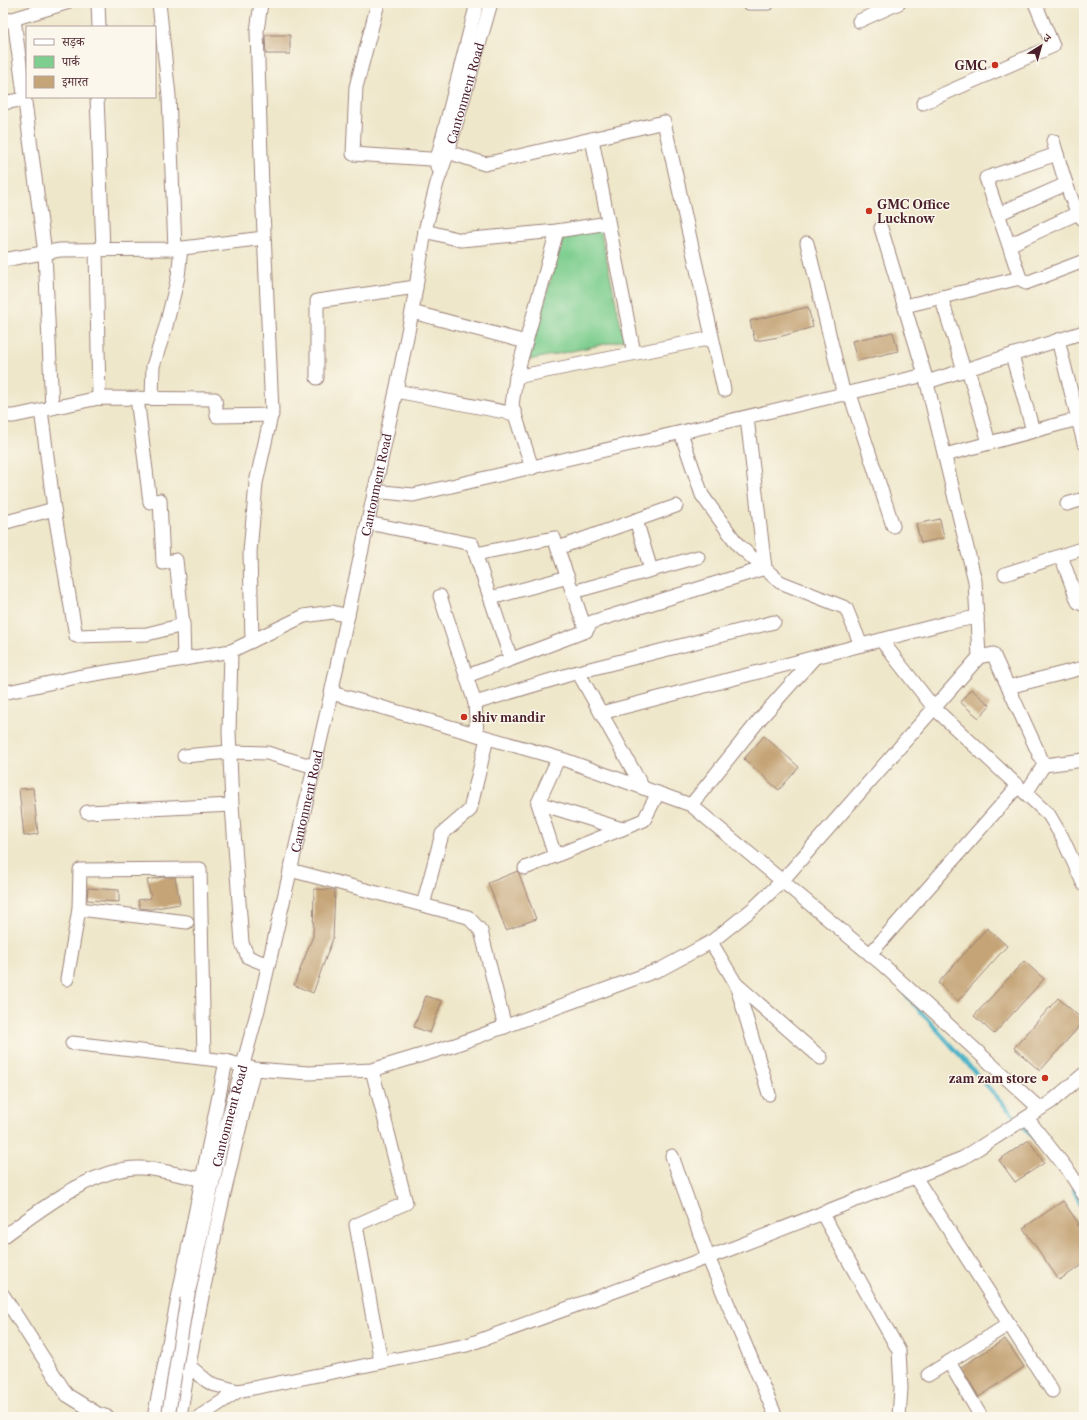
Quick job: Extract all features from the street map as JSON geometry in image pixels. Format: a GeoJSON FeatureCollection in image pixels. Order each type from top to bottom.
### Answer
{"type":"FeatureCollection","features":[{"type":"Feature","properties":{"kind":"street"},"geometry":{"type":"LineString","coordinates":[[98,3],[99,26]]}},
{"type":"Feature","properties":{"kind":"street"},"geometry":{"type":"LineString","coordinates":[[152,398],[153,366],[166,326],[176,284],[178,249],[169,96],[159,3]]}},
{"type":"Feature","properties":{"kind":"street"},"geometry":{"type":"LineString","coordinates":[[252,641],[250,552],[255,490],[272,415],[257,31],[260,3]]}},
{"type":"Feature","properties":{"kind":"street"},"geometry":{"type":"LineString","coordinates":[[378,3],[356,87],[353,154],[444,157],[484,164],[664,122],[724,390]]}},
{"type":"Feature","properties":{"kind":"street","name":"Cantonment Road"},"geometry":{"type":"LineString","coordinates":[[444,157],[477,3]]}},
{"type":"Feature","properties":{"kind":"street","name":"Cantonment Road"},"geometry":{"type":"LineString","coordinates":[[168,1417],[187,1299],[222,1145],[248,1068],[268,965],[332,693],[412,312],[425,231],[444,157],[491,3]]}},
{"type":"Feature","properties":{"kind":"street"},"geometry":{"type":"LineString","coordinates":[[749,3],[768,3]]}},
{"type":"Feature","properties":{"kind":"street"},"geometry":{"type":"LineString","coordinates":[[859,21],[899,3]]}},
{"type":"Feature","properties":{"kind":"street"},"geometry":{"type":"LineString","coordinates":[[924,103],[1053,46],[1035,3]]}},
{"type":"Feature","properties":{"kind":"street"},"geometry":{"type":"LineString","coordinates":[[59,4],[8,21],[25,99],[45,253],[46,409],[54,509],[76,636],[146,634],[183,625]]}},
{"type":"Feature","properties":{"kind":"street"},"geometry":{"type":"LineString","coordinates":[[97,98],[99,398]]}},
{"type":"Feature","properties":{"kind":"street"},"geometry":{"type":"LineString","coordinates":[[3,103],[25,99]]}},
{"type":"Feature","properties":{"kind":"street"},"geometry":{"type":"LineString","coordinates":[[592,139],[634,353]]}},
{"type":"Feature","properties":{"kind":"street"},"geometry":{"type":"LineString","coordinates":[[1009,245],[1081,216],[1066,184],[1053,141]]}},
{"type":"Feature","properties":{"kind":"street"},"geometry":{"type":"LineString","coordinates":[[1057,154],[986,178],[1020,278],[1026,283],[1084,261]]}},
{"type":"Feature","properties":{"kind":"street"},"geometry":{"type":"LineString","coordinates":[[998,214],[1066,184]]}},
{"type":"Feature","properties":{"kind":"street"},"geometry":{"type":"LineString","coordinates":[[425,231],[460,240],[558,231],[608,223]]}},
{"type":"Feature","properties":{"kind":"street"},"geometry":{"type":"LineString","coordinates":[[881,228],[926,379],[975,581],[979,656]]}},
{"type":"Feature","properties":{"kind":"street"},"geometry":{"type":"LineString","coordinates":[[532,468],[512,405],[516,377],[558,231]]}},
{"type":"Feature","properties":{"kind":"street"},"geometry":{"type":"LineString","coordinates":[[3,260],[60,250],[178,249],[264,238]]}},
{"type":"Feature","properties":{"kind":"street"},"geometry":{"type":"LineString","coordinates":[[807,243],[847,394],[893,526]]}},
{"type":"Feature","properties":{"kind":"street"},"geometry":{"type":"LineString","coordinates":[[905,306],[1020,278]]}},
{"type":"Feature","properties":{"kind":"street"},"geometry":{"type":"LineString","coordinates":[[317,378],[317,301],[416,287]]}},
{"type":"Feature","properties":{"kind":"street"},"geometry":{"type":"LineString","coordinates":[[941,297],[989,443]]}},
{"type":"Feature","properties":{"kind":"street"},"geometry":{"type":"LineString","coordinates":[[412,312],[526,342]]}},
{"type":"Feature","properties":{"kind":"street"},"geometry":{"type":"LineString","coordinates":[[374,491],[413,495],[847,394],[966,370],[1084,332]]}},
{"type":"Feature","properties":{"kind":"street"},"geometry":{"type":"LineString","coordinates":[[516,377],[712,338]]}},
{"type":"Feature","properties":{"kind":"street"},"geometry":{"type":"LineString","coordinates":[[1058,340],[1080,415],[1084,443]]}},
{"type":"Feature","properties":{"kind":"street"},"geometry":{"type":"LineString","coordinates":[[1012,355],[1034,431]]}},
{"type":"Feature","properties":{"kind":"street"},"geometry":{"type":"LineString","coordinates":[[396,391],[514,414]]}},
{"type":"Feature","properties":{"kind":"street"},"geometry":{"type":"LineString","coordinates":[[3,416],[14,416],[99,398],[215,399],[217,416],[272,415]]}},
{"type":"Feature","properties":{"kind":"street"},"geometry":{"type":"LineString","coordinates":[[138,398],[150,502],[160,500],[163,563],[176,560],[183,625],[184,659]]}},
{"type":"Feature","properties":{"kind":"street"},"geometry":{"type":"LineString","coordinates":[[944,455],[1034,431],[1080,415]]}},
{"type":"Feature","properties":{"kind":"street"},"geometry":{"type":"LineString","coordinates":[[747,418],[765,568]]}},
{"type":"Feature","properties":{"kind":"street"},"geometry":{"type":"LineString","coordinates":[[681,433],[702,495],[738,546],[780,582],[846,608],[861,645]]}},
{"type":"Feature","properties":{"kind":"street"},"geometry":{"type":"LineString","coordinates":[[1067,504],[1084,499]]}},
{"type":"Feature","properties":{"kind":"street"},"geometry":{"type":"LineString","coordinates":[[558,548],[676,506]]}},
{"type":"Feature","properties":{"kind":"street"},"geometry":{"type":"LineString","coordinates":[[3,523],[54,509]]}},
{"type":"Feature","properties":{"kind":"street"},"geometry":{"type":"LineString","coordinates":[[636,520],[652,570]]}},
{"type":"Feature","properties":{"kind":"street"},"geometry":{"type":"LineString","coordinates":[[368,523],[472,544],[512,660]]}},
{"type":"Feature","properties":{"kind":"street"},"geometry":{"type":"LineString","coordinates":[[476,554],[554,538],[586,632]]}},
{"type":"Feature","properties":{"kind":"street"},"geometry":{"type":"LineString","coordinates":[[1005,574],[1084,548]]}},
{"type":"Feature","properties":{"kind":"street"},"geometry":{"type":"LineString","coordinates":[[1061,556],[1081,604]]}},
{"type":"Feature","properties":{"kind":"street"},"geometry":{"type":"LineString","coordinates":[[572,592],[698,557]]}},
{"type":"Feature","properties":{"kind":"street"},"geometry":{"type":"LineString","coordinates":[[467,676],[586,632],[592,622],[765,568]]}},
{"type":"Feature","properties":{"kind":"street"},"geometry":{"type":"LineString","coordinates":[[491,598],[568,577]]}},
{"type":"Feature","properties":{"kind":"street"},"geometry":{"type":"LineString","coordinates":[[423,905],[442,834],[470,810],[482,736],[476,703],[440,596]]}},
{"type":"Feature","properties":{"kind":"street"},"geometry":{"type":"LineString","coordinates":[[3,693],[77,677],[231,651],[304,616],[332,612],[348,616]]}},
{"type":"Feature","properties":{"kind":"street"},"geometry":{"type":"LineString","coordinates":[[601,713],[946,623],[977,617]]}},
{"type":"Feature","properties":{"kind":"street"},"geometry":{"type":"LineString","coordinates":[[476,703],[578,672],[774,622]]}},
{"type":"Feature","properties":{"kind":"street"},"geometry":{"type":"LineString","coordinates":[[881,640],[934,708],[1049,815],[1062,837],[1084,885]]}},
{"type":"Feature","properties":{"kind":"street"},"geometry":{"type":"LineString","coordinates":[[231,651],[230,752],[232,805],[242,943],[248,956],[268,965]]}},
{"type":"Feature","properties":{"kind":"street"},"geometry":{"type":"LineString","coordinates":[[72,1043],[226,1061],[248,1068],[309,1073],[372,1070],[455,1045],[661,969],[711,942],[755,907],[782,881],[979,656],[993,654],[1044,765]]}},
{"type":"Feature","properties":{"kind":"street"},"geometry":{"type":"LineString","coordinates":[[691,805],[760,719],[815,657]]}},
{"type":"Feature","properties":{"kind":"street"},"geometry":{"type":"LineString","coordinates":[[1008,687],[1079,670]]}},
{"type":"Feature","properties":{"kind":"street"},"geometry":{"type":"LineString","coordinates":[[578,672],[643,788]]}},
{"type":"Feature","properties":{"kind":"street"},"geometry":{"type":"LineString","coordinates":[[332,693],[558,759],[691,805],[870,954],[1040,1109]]}},
{"type":"Feature","properties":{"kind":"street"},"geometry":{"type":"LineString","coordinates":[[184,756],[230,752],[267,753],[315,767]]}},
{"type":"Feature","properties":{"kind":"street"},"geometry":{"type":"LineString","coordinates":[[554,856],[538,803],[558,759]]}},
{"type":"Feature","properties":{"kind":"street"},"geometry":{"type":"LineString","coordinates":[[870,954],[1044,765],[1084,760]]}},
{"type":"Feature","properties":{"kind":"street"},"geometry":{"type":"LineString","coordinates":[[525,868],[644,820],[658,793]]}},
{"type":"Feature","properties":{"kind":"street"},"geometry":{"type":"LineString","coordinates":[[538,803],[622,829]]}},
{"type":"Feature","properties":{"kind":"street"},"geometry":{"type":"LineString","coordinates":[[87,812],[232,805]]}},
{"type":"Feature","properties":{"kind":"street"},"geometry":{"type":"LineString","coordinates":[[67,979],[80,909],[80,870],[200,869],[204,1058]]}},
{"type":"Feature","properties":{"kind":"street"},"geometry":{"type":"LineString","coordinates":[[290,870],[468,917],[481,931],[505,1027]]}},
{"type":"Feature","properties":{"kind":"street"},"geometry":{"type":"LineString","coordinates":[[80,909],[187,922]]}},
{"type":"Feature","properties":{"kind":"street"},"geometry":{"type":"LineString","coordinates":[[711,942],[736,984],[770,1094]]}},
{"type":"Feature","properties":{"kind":"street"},"geometry":{"type":"LineString","coordinates":[[736,984],[821,1058]]}},
{"type":"Feature","properties":{"kind":"street"},"geometry":{"type":"LineString","coordinates":[[154,1417],[226,1061]]}},
{"type":"Feature","properties":{"kind":"street"},"geometry":{"type":"LineString","coordinates":[[180,1417],[248,1068]]}},
{"type":"Feature","properties":{"kind":"street"},"geometry":{"type":"LineString","coordinates":[[372,1070],[406,1203],[356,1225],[381,1362]]}},
{"type":"Feature","properties":{"kind":"street"},"geometry":{"type":"LineString","coordinates":[[200,1417],[238,1391],[466,1345],[708,1257],[822,1213],[963,1158],[1051,1102],[1084,1074]]}},
{"type":"Feature","properties":{"kind":"street"},"geometry":{"type":"LineString","coordinates":[[1027,1118],[1070,1173],[1084,1195]]}},
{"type":"Feature","properties":{"kind":"street"},"geometry":{"type":"LineString","coordinates":[[672,1156],[708,1257],[776,1417]]}},
{"type":"Feature","properties":{"kind":"street"},"geometry":{"type":"LineString","coordinates":[[3,1237],[63,1195],[112,1171],[141,1168],[201,1179]]}},
{"type":"Feature","properties":{"kind":"street"},"geometry":{"type":"LineString","coordinates":[[915,1176],[1052,1391]]}},
{"type":"Feature","properties":{"kind":"street"},"geometry":{"type":"LineString","coordinates":[[822,1213],[899,1351],[901,1388],[899,1417]]}},
{"type":"Feature","properties":{"kind":"street"},"geometry":{"type":"LineString","coordinates":[[3,1294],[67,1395],[98,1414],[108,1417]]}},
{"type":"Feature","properties":{"kind":"street"},"geometry":{"type":"LineString","coordinates":[[928,1376],[1009,1324]]}},
{"type":"Feature","properties":{"kind":"street"},"geometry":{"type":"LineString","coordinates":[[167,1347],[212,1384],[238,1391]]}},
{"type":"Feature","properties":{"kind":"street"},"geometry":{"type":"LineString","coordinates":[[949,1362],[980,1415]]}},
{"type":"Feature","properties":{"kind":"green space"},"geometry":{"type":"Polygon","coordinates":[[[600,229],[624,340],[529,360],[562,237],[600,229]]]}},
{"type":"Feature","properties":{"kind":"building"},"geometry":{"type":"Polygon","coordinates":[[[265,35],[290,35],[290,54],[266,54],[265,35]]]}},
{"type":"Feature","properties":{"kind":"building"},"geometry":{"type":"Polygon","coordinates":[[[808,307],[813,327],[779,337],[755,341],[750,321],[808,307]]]}},
{"type":"Feature","properties":{"kind":"building"},"geometry":{"type":"Polygon","coordinates":[[[893,332],[898,351],[857,361],[852,341],[893,332]]]}},
{"type":"Feature","properties":{"kind":"building"},"geometry":{"type":"Polygon","coordinates":[[[940,519],[944,538],[921,543],[916,524],[940,519]]]}},
{"type":"Feature","properties":{"kind":"building"},"geometry":{"type":"Polygon","coordinates":[[[971,689],[990,705],[979,718],[960,702],[971,689]]]}},
{"type":"Feature","properties":{"kind":"building"},"geometry":{"type":"Polygon","coordinates":[[[764,736],[799,767],[779,790],[744,759],[764,736]]]}},
{"type":"Feature","properties":{"kind":"building"},"geometry":{"type":"Polygon","coordinates":[[[33,788],[38,834],[24,836],[19,789],[33,788]]]}},
{"type":"Feature","properties":{"kind":"building"},"geometry":{"type":"Polygon","coordinates":[[[518,871],[536,919],[506,930],[488,883],[518,871]]]}},
{"type":"Feature","properties":{"kind":"building"},"geometry":{"type":"Polygon","coordinates":[[[163,877],[175,877],[180,904],[150,909],[140,908],[138,900],[151,898],[147,880],[163,877]]]}},
{"type":"Feature","properties":{"kind":"building"},"geometry":{"type":"Polygon","coordinates":[[[88,888],[119,890],[119,902],[87,900],[88,888]]]}},
{"type":"Feature","properties":{"kind":"building"},"geometry":{"type":"Polygon","coordinates":[[[314,889],[335,890],[333,938],[313,993],[294,985],[313,936],[314,889]]]}},
{"type":"Feature","properties":{"kind":"building"},"geometry":{"type":"Polygon","coordinates":[[[987,928],[1007,946],[958,1001],[938,983],[987,928]]]}},
{"type":"Feature","properties":{"kind":"building"},"geometry":{"type":"Polygon","coordinates":[[[1024,961],[1044,979],[994,1034],[974,1016],[1024,961]]]}},
{"type":"Feature","properties":{"kind":"building"},"geometry":{"type":"Polygon","coordinates":[[[426,996],[442,1001],[430,1033],[414,1027],[426,996]]]}},
{"type":"Feature","properties":{"kind":"building"},"geometry":{"type":"Polygon","coordinates":[[[1058,998],[1084,1021],[1040,1071],[1014,1048],[1058,998]]]}},
{"type":"Feature","properties":{"kind":"building"},"geometry":{"type":"Polygon","coordinates":[[[1029,1140],[1044,1163],[1015,1182],[999,1160],[1029,1140]]]}},
{"type":"Feature","properties":{"kind":"building"},"geometry":{"type":"Polygon","coordinates":[[[1063,1201],[1079,1224],[1077,1225],[1084,1236],[1084,1264],[1059,1280],[1023,1228],[1063,1201]]]}},
{"type":"Feature","properties":{"kind":"building"},"geometry":{"type":"Polygon","coordinates":[[[1005,1339],[1024,1367],[979,1397],[961,1367],[1005,1339]]]}},
{"type":"Feature","properties":{"kind":"waterway"},"geometry":{"type":"LineString","coordinates":[[905,994],[1039,1144]]}},
{"type":"Feature","properties":{"kind":"waterway"},"geometry":{"type":"LineString","coordinates":[[1073,1189],[1084,1212]]}},
{"type":"Feature","properties":{"kind":"place","name":"GMC"},"geometry":{"type":"Point","coordinates":[995,65]}},
{"type":"Feature","properties":{"kind":"place","name":"GMC Office Lucknow"},"geometry":{"type":"Point","coordinates":[869,211]}},
{"type":"Feature","properties":{"kind":"place","name":"shiv mandir"},"geometry":{"type":"Point","coordinates":[464,717]}},
{"type":"Feature","properties":{"kind":"place","name":"zam zam store"},"geometry":{"type":"Point","coordinates":[1045,1078]}}]}
